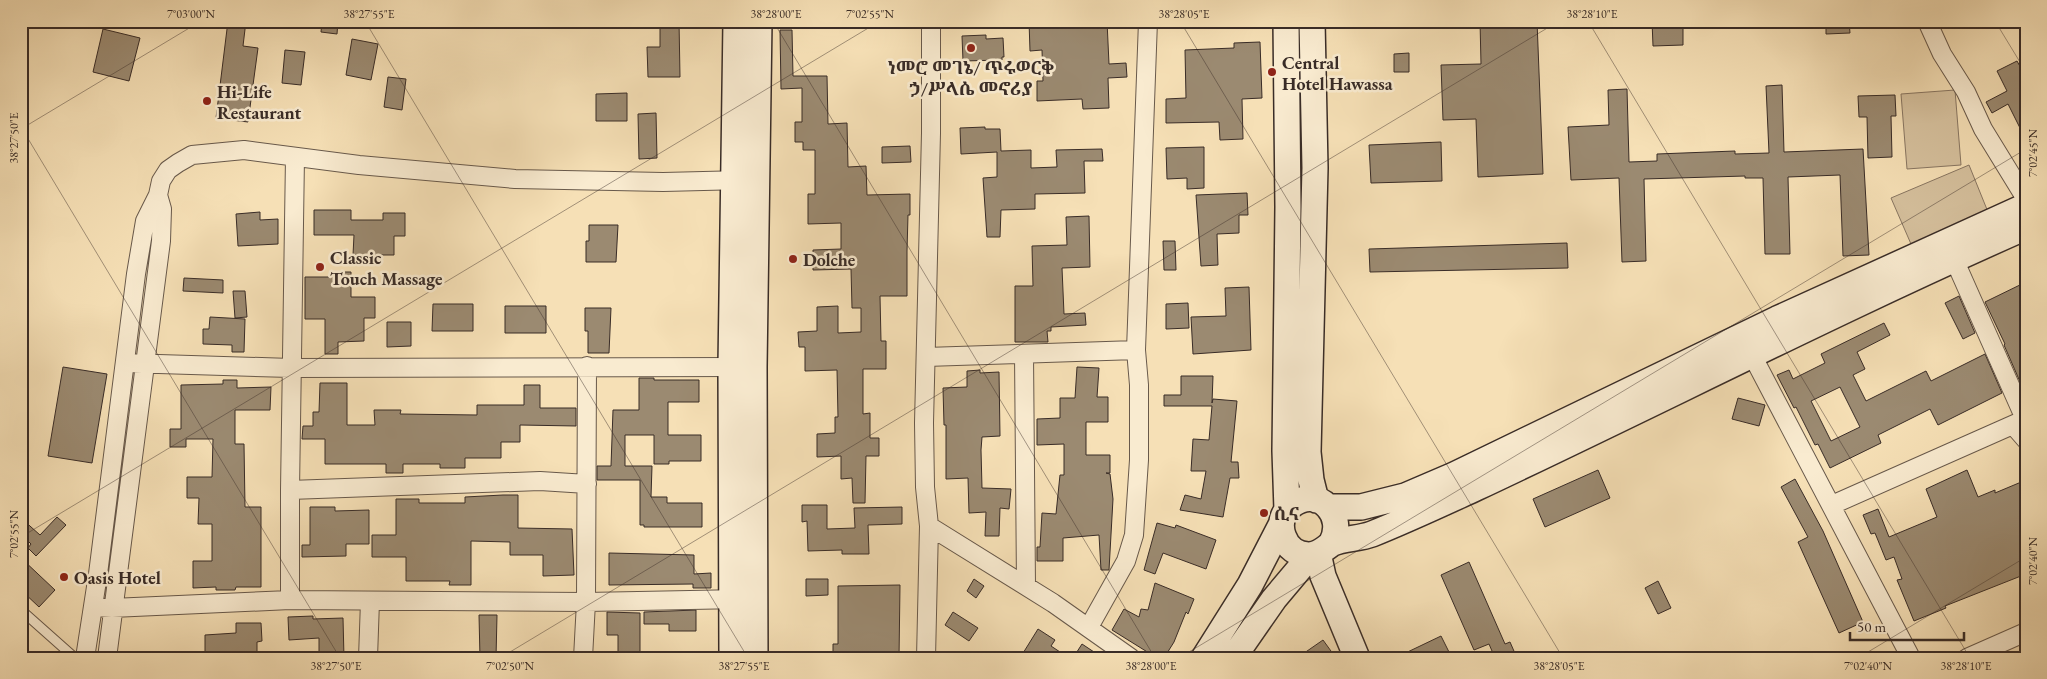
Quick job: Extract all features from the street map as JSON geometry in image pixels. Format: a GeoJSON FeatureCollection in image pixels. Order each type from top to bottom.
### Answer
{"type":"FeatureCollection","features":[{"type":"Feature","properties":{"kind":"main road"},"geometry":{"type":"LineString","coordinates":[[736,21],[746,180]]}},
{"type":"Feature","properties":{"kind":"main road"},"geometry":{"type":"LineString","coordinates":[[755,658],[744,599],[742,367],[746,180],[760,21]]}},
{"type":"Feature","properties":{"kind":"main road"},"geometry":{"type":"LineString","coordinates":[[1286,21],[1288,207],[1284,517],[1282,533],[1289,547],[1295,551],[1320,551],[1369,535],[1418,515],[1954,258],[2026,227]]}},
{"type":"Feature","properties":{"kind":"main road"},"geometry":{"type":"LineString","coordinates":[[1233,658],[1274,599],[1320,551],[1337,529],[1334,514],[1322,504],[1311,480],[1308,452],[1315,168],[1312,21]]}},
{"type":"Feature","properties":{"kind":"main road"},"geometry":{"type":"LineString","coordinates":[[1204,658],[1250,585],[1284,517],[1300,501],[1361,507],[1405,496],[1454,475],[1785,316],[2026,206]]}},
{"type":"Feature","properties":{"kind":"main road"},"geometry":{"type":"LineString","coordinates":[[1320,551],[1323,576],[1357,658]]}},
{"type":"Feature","properties":{"kind":"main road"},"geometry":{"type":"LineString","coordinates":[[732,658],[744,599]]}},
{"type":"Feature","properties":{"kind":"street"},"geometry":{"type":"LineString","coordinates":[[926,658],[929,526],[924,468],[931,21]]}},
{"type":"Feature","properties":{"kind":"street"},"geometry":{"type":"LineString","coordinates":[[1089,627],[1126,561],[1134,535],[1139,460],[1139,384],[1136,350],[1148,21]]}},
{"type":"Feature","properties":{"kind":"street"},"geometry":{"type":"LineString","coordinates":[[1927,21],[1942,54],[1966,92],[1983,128],[2026,199]]}},
{"type":"Feature","properties":{"kind":"street"},"geometry":{"type":"LineString","coordinates":[[81,656],[92,607],[126,363],[136,274],[145,222],[158,195],[161,181],[168,170],[192,155],[244,150],[294,157],[514,179],[663,182],[746,180]]}},
{"type":"Feature","properties":{"kind":"street"},"geometry":{"type":"LineString","coordinates":[[290,600],[294,157]]}},
{"type":"Feature","properties":{"kind":"street"},"geometry":{"type":"LineString","coordinates":[[107,658],[163,223],[158,195]]}},
{"type":"Feature","properties":{"kind":"street"},"geometry":{"type":"LineString","coordinates":[[1954,258],[2021,421],[2026,440]]}},
{"type":"Feature","properties":{"kind":"street"},"geometry":{"type":"LineString","coordinates":[[926,357],[1136,350]]}},
{"type":"Feature","properties":{"kind":"street"},"geometry":{"type":"LineString","coordinates":[[1024,354],[1026,586]]}},
{"type":"Feature","properties":{"kind":"street"},"geometry":{"type":"LineString","coordinates":[[1752,355],[1911,658]]}},
{"type":"Feature","properties":{"kind":"street"},"geometry":{"type":"LineString","coordinates":[[126,363],[291,368],[742,367]]}},
{"type":"Feature","properties":{"kind":"street"},"geometry":{"type":"LineString","coordinates":[[583,658],[586,602],[587,366]]}},
{"type":"Feature","properties":{"kind":"street"},"geometry":{"type":"LineString","coordinates":[[1832,505],[2021,421]]}},
{"type":"Feature","properties":{"kind":"street"},"geometry":{"type":"LineString","coordinates":[[290,490],[540,481],[587,484]]}},
{"type":"Feature","properties":{"kind":"street"},"geometry":{"type":"LineString","coordinates":[[929,526],[1089,627],[1131,658]]}},
{"type":"Feature","properties":{"kind":"street"},"geometry":{"type":"LineString","coordinates":[[92,607],[112,608],[290,600],[586,602],[744,599]]}},
{"type":"Feature","properties":{"kind":"street"},"geometry":{"type":"LineString","coordinates":[[368,658],[370,601]]}},
{"type":"Feature","properties":{"kind":"street"},"geometry":{"type":"LineString","coordinates":[[1967,658],[2026,632]]}},
{"type":"Feature","properties":{"kind":"lane"},"geometry":{"type":"LineString","coordinates":[[21,610],[81,656]]}},
{"type":"Feature","properties":{"kind":"shaded area"},"geometry":{"type":"Polygon","coordinates":[[[1955,90],[1961,165],[1907,169],[1901,94],[1955,90]]]}},
{"type":"Feature","properties":{"kind":"shaded area"},"geometry":{"type":"Polygon","coordinates":[[[1969,165],[1988,212],[1911,244],[1891,198],[1969,165]]]}},
{"type":"Feature","properties":{"kind":"building"},"geometry":{"type":"Polygon","coordinates":[[[228,21],[246,21],[243,46],[258,48],[248,122],[216,118],[228,21]]]}},
{"type":"Feature","properties":{"kind":"building"},"geometry":{"type":"Polygon","coordinates":[[[322,21],[338,21],[337,34],[321,32],[322,21]]]}},
{"type":"Feature","properties":{"kind":"building"},"geometry":{"type":"Polygon","coordinates":[[[660,21],[679,21],[680,77],[648,77],[647,47],[660,47],[660,21]]]}},
{"type":"Feature","properties":{"kind":"building"},"geometry":{"type":"Polygon","coordinates":[[[1029,21],[1107,21],[1109,64],[1126,63],[1127,77],[1108,78],[1109,108],[1083,109],[1082,99],[1037,101],[1037,81],[1043,81],[1042,50],[1030,51],[1029,21]]]}},
{"type":"Feature","properties":{"kind":"building"},"geometry":{"type":"Polygon","coordinates":[[[1480,21],[1537,21],[1543,174],[1478,177],[1476,119],[1443,120],[1441,65],[1481,64],[1480,21]]]}},
{"type":"Feature","properties":{"kind":"building"},"geometry":{"type":"Polygon","coordinates":[[[1652,21],[1683,21],[1683,45],[1653,46],[1652,21]]]}},
{"type":"Feature","properties":{"kind":"building"},"geometry":{"type":"Polygon","coordinates":[[[1826,21],[1849,21],[1850,33],[1826,34],[1826,21]]]}},
{"type":"Feature","properties":{"kind":"building"},"geometry":{"type":"Polygon","coordinates":[[[103,29],[140,38],[129,81],[93,72],[103,29]]]}},
{"type":"Feature","properties":{"kind":"building"},"geometry":{"type":"Polygon","coordinates":[[[780,30],[792,30],[793,76],[827,76],[828,124],[847,123],[848,167],[866,166],[867,195],[910,194],[907,296],[880,296],[881,341],[886,341],[886,369],[863,369],[863,414],[870,413],[870,438],[879,438],[879,456],[866,456],[865,503],[853,503],[852,478],[841,479],[841,456],[817,457],[817,434],[835,433],[835,417],[838,417],[837,370],[805,371],[805,347],[799,347],[798,332],[817,331],[817,307],[838,306],[838,333],[861,332],[861,308],[852,308],[851,269],[813,270],[813,250],[841,249],[841,223],[808,224],[808,194],[815,194],[815,150],[803,150],[803,142],[795,142],[795,122],[802,122],[802,88],[781,89],[780,30]]]}},
{"type":"Feature","properties":{"kind":"building"},"geometry":{"type":"Polygon","coordinates":[[[986,35],[986,39],[1003,38],[1004,57],[1002,57],[1002,60],[963,61],[962,36],[986,35]]]}},
{"type":"Feature","properties":{"kind":"building"},"geometry":{"type":"Polygon","coordinates":[[[352,39],[378,44],[371,80],[346,75],[352,39]]]}},
{"type":"Feature","properties":{"kind":"building"},"geometry":{"type":"Polygon","coordinates":[[[1260,42],[1262,98],[1242,99],[1243,139],[1220,140],[1219,122],[1166,123],[1166,99],[1186,98],[1185,50],[1234,48],[1234,43],[1260,42]]]}},
{"type":"Feature","properties":{"kind":"building"},"geometry":{"type":"Polygon","coordinates":[[[285,50],[305,52],[301,85],[282,83],[285,50]]]}},
{"type":"Feature","properties":{"kind":"building"},"geometry":{"type":"Polygon","coordinates":[[[1409,53],[1409,72],[1394,72],[1394,54],[1409,53]]]}},
{"type":"Feature","properties":{"kind":"building"},"geometry":{"type":"Polygon","coordinates":[[[2017,61],[2026,77],[2026,140],[2008,104],[1992,113],[1986,102],[2007,91],[1997,71],[2017,61]]]}},
{"type":"Feature","properties":{"kind":"building"},"geometry":{"type":"Polygon","coordinates":[[[388,77],[406,79],[402,110],[384,107],[388,77]]]}},
{"type":"Feature","properties":{"kind":"building"},"geometry":{"type":"Polygon","coordinates":[[[1782,85],[1784,152],[1863,149],[1869,255],[1843,256],[1840,175],[1788,177],[1790,254],[1765,254],[1763,178],[1745,178],[1745,176],[1644,179],[1646,261],[1622,262],[1619,178],[1571,180],[1568,127],[1609,125],[1608,90],[1627,89],[1629,162],[1657,161],[1657,154],[1735,151],[1735,154],[1769,153],[1766,86],[1782,85]]]}},
{"type":"Feature","properties":{"kind":"building"},"geometry":{"type":"Polygon","coordinates":[[[627,93],[627,121],[596,121],[596,94],[627,93]]]}},
{"type":"Feature","properties":{"kind":"building"},"geometry":{"type":"Polygon","coordinates":[[[1895,95],[1896,116],[1891,116],[1892,157],[1868,158],[1867,117],[1859,117],[1858,96],[1895,95]]]}},
{"type":"Feature","properties":{"kind":"building"},"geometry":{"type":"Polygon","coordinates":[[[656,113],[657,158],[639,159],[638,114],[656,113]]]}},
{"type":"Feature","properties":{"kind":"building"},"geometry":{"type":"Polygon","coordinates":[[[985,127],[985,129],[1000,129],[1001,151],[1031,150],[1031,168],[1057,167],[1056,150],[1102,149],[1103,161],[1084,161],[1085,193],[1035,194],[1035,209],[1001,210],[1000,237],[987,237],[983,178],[997,177],[997,152],[961,154],[960,128],[985,127]]]}},
{"type":"Feature","properties":{"kind":"building"},"geometry":{"type":"Polygon","coordinates":[[[1441,142],[1442,181],[1371,183],[1369,145],[1441,142]]]}},
{"type":"Feature","properties":{"kind":"building"},"geometry":{"type":"Polygon","coordinates":[[[910,146],[911,162],[882,163],[882,147],[910,146]]]}},
{"type":"Feature","properties":{"kind":"building"},"geometry":{"type":"Polygon","coordinates":[[[1204,147],[1204,188],[1187,189],[1187,178],[1167,179],[1166,148],[1204,147]]]}},
{"type":"Feature","properties":{"kind":"building"},"geometry":{"type":"Polygon","coordinates":[[[1247,193],[1248,215],[1239,215],[1239,233],[1217,234],[1218,265],[1201,266],[1196,195],[1247,193]]]}},
{"type":"Feature","properties":{"kind":"building"},"geometry":{"type":"Polygon","coordinates":[[[314,210],[351,210],[351,220],[383,220],[383,213],[405,213],[405,236],[394,236],[394,255],[353,255],[354,235],[314,235],[314,210]]]}},
{"type":"Feature","properties":{"kind":"building"},"geometry":{"type":"Polygon","coordinates":[[[260,212],[260,220],[278,219],[278,244],[238,246],[236,214],[260,212]]]}},
{"type":"Feature","properties":{"kind":"building"},"geometry":{"type":"Polygon","coordinates":[[[1089,216],[1090,267],[1062,268],[1064,314],[1085,313],[1086,325],[1051,327],[1051,331],[1047,331],[1048,342],[1015,342],[1015,286],[1033,286],[1032,246],[1067,245],[1066,217],[1089,216]]]}},
{"type":"Feature","properties":{"kind":"building"},"geometry":{"type":"Polygon","coordinates":[[[589,225],[618,225],[616,262],[586,262],[586,241],[589,241],[589,225]]]}},
{"type":"Feature","properties":{"kind":"building"},"geometry":{"type":"Polygon","coordinates":[[[1163,241],[1175,241],[1176,270],[1164,270],[1163,241]]]}},
{"type":"Feature","properties":{"kind":"building"},"geometry":{"type":"Polygon","coordinates":[[[1567,243],[1568,268],[1370,272],[1369,249],[1567,243]]]}},
{"type":"Feature","properties":{"kind":"building"},"geometry":{"type":"Polygon","coordinates":[[[339,272],[351,272],[351,297],[375,297],[375,318],[364,318],[364,341],[338,342],[338,354],[325,354],[325,319],[305,319],[305,277],[339,277],[339,272]]]}},
{"type":"Feature","properties":{"kind":"building"},"geometry":{"type":"Polygon","coordinates":[[[184,278],[223,280],[223,293],[183,291],[184,278]]]}},
{"type":"Feature","properties":{"kind":"building"},"geometry":{"type":"Polygon","coordinates":[[[2026,282],[2026,381],[2021,384],[1985,302],[2026,282]]]}},
{"type":"Feature","properties":{"kind":"building"},"geometry":{"type":"Polygon","coordinates":[[[1249,287],[1251,350],[1193,354],[1191,317],[1226,316],[1225,288],[1249,287]]]}},
{"type":"Feature","properties":{"kind":"building"},"geometry":{"type":"Polygon","coordinates":[[[233,291],[245,291],[247,317],[235,318],[233,291]]]}},
{"type":"Feature","properties":{"kind":"building"},"geometry":{"type":"Polygon","coordinates":[[[1959,296],[1975,333],[1963,339],[1945,303],[1959,296]]]}},
{"type":"Feature","properties":{"kind":"building"},"geometry":{"type":"Polygon","coordinates":[[[1188,303],[1189,328],[1166,329],[1166,304],[1188,303]]]}},
{"type":"Feature","properties":{"kind":"building"},"geometry":{"type":"Polygon","coordinates":[[[433,304],[473,304],[473,331],[432,331],[433,304]]]}},
{"type":"Feature","properties":{"kind":"building"},"geometry":{"type":"Polygon","coordinates":[[[505,306],[546,306],[546,333],[505,333],[505,306]]]}},
{"type":"Feature","properties":{"kind":"building"},"geometry":{"type":"Polygon","coordinates":[[[585,308],[611,308],[609,353],[588,353],[588,331],[585,331],[585,308]]]}},
{"type":"Feature","properties":{"kind":"building"},"geometry":{"type":"Polygon","coordinates":[[[210,317],[245,319],[244,352],[232,352],[232,345],[203,344],[203,329],[209,329],[210,317]]]}},
{"type":"Feature","properties":{"kind":"building"},"geometry":{"type":"Polygon","coordinates":[[[387,322],[411,322],[411,346],[387,347],[387,322]]]}},
{"type":"Feature","properties":{"kind":"building"},"geometry":{"type":"Polygon","coordinates":[[[1884,323],[1890,335],[1857,352],[1865,369],[1853,375],[1866,401],[1926,371],[1931,381],[1985,354],[2002,393],[1938,425],[1930,409],[1878,435],[1881,443],[1830,468],[1818,444],[1815,445],[1777,375],[1789,370],[1793,379],[1825,363],[1821,354],[1884,323]],[[1840,387],[1811,401],[1831,441],[1860,427],[1840,387]]]}},
{"type":"Feature","properties":{"kind":"building"},"geometry":{"type":"Polygon","coordinates":[[[63,367],[107,374],[92,463],[48,456],[63,367]]]}},
{"type":"Feature","properties":{"kind":"building"},"geometry":{"type":"Polygon","coordinates":[[[1077,367],[1099,368],[1097,397],[1108,397],[1108,422],[1086,422],[1086,455],[1110,455],[1110,473],[1106,473],[1110,474],[1113,499],[1109,570],[1101,570],[1099,535],[1063,538],[1063,561],[1037,561],[1037,547],[1040,547],[1042,513],[1056,514],[1060,475],[1064,475],[1064,444],[1037,445],[1037,419],[1060,418],[1060,398],[1075,398],[1077,367]]]}},
{"type":"Feature","properties":{"kind":"building"},"geometry":{"type":"Polygon","coordinates":[[[980,370],[980,373],[999,372],[1000,436],[982,437],[981,450],[982,488],[1011,489],[1009,509],[1000,508],[999,536],[985,536],[986,512],[969,513],[968,478],[946,479],[946,425],[944,425],[943,388],[967,387],[967,371],[980,370]]]}},
{"type":"Feature","properties":{"kind":"building"},"geometry":{"type":"Polygon","coordinates":[[[1181,376],[1213,376],[1212,403],[1213,399],[1237,401],[1231,462],[1238,462],[1239,478],[1230,478],[1223,517],[1180,510],[1185,495],[1201,499],[1206,471],[1191,471],[1193,439],[1209,440],[1212,406],[1164,406],[1164,395],[1181,395],[1181,376]]]}},
{"type":"Feature","properties":{"kind":"building"},"geometry":{"type":"Polygon","coordinates":[[[639,378],[699,380],[699,402],[668,402],[668,435],[701,435],[701,461],[669,461],[669,464],[654,464],[654,435],[625,435],[625,466],[652,466],[651,497],[667,497],[667,503],[702,503],[702,527],[644,527],[644,525],[640,525],[640,480],[597,480],[597,466],[611,466],[613,410],[639,410],[639,378]]]}},
{"type":"Feature","properties":{"kind":"building"},"geometry":{"type":"Polygon","coordinates":[[[223,380],[237,380],[237,388],[271,387],[270,410],[235,410],[235,444],[244,444],[245,507],[261,507],[261,587],[236,587],[235,590],[216,590],[216,587],[193,588],[193,561],[212,561],[212,524],[198,524],[199,498],[187,498],[187,477],[212,477],[213,439],[186,439],[186,447],[170,447],[170,429],[181,429],[181,385],[223,384],[223,380]]]}},
{"type":"Feature","properties":{"kind":"building"},"geometry":{"type":"Polygon","coordinates":[[[320,383],[347,383],[347,425],[375,425],[374,410],[401,410],[400,414],[477,415],[477,405],[524,405],[524,385],[540,385],[540,408],[576,408],[576,426],[520,425],[520,442],[501,442],[501,458],[465,458],[465,468],[440,468],[440,464],[403,464],[403,473],[386,473],[386,464],[325,464],[325,439],[302,439],[303,426],[313,426],[313,412],[319,412],[320,383]]]}},
{"type":"Feature","properties":{"kind":"building"},"geometry":{"type":"Polygon","coordinates":[[[1738,398],[1765,405],[1759,426],[1732,419],[1738,398]]]}},
{"type":"Feature","properties":{"kind":"building"},"geometry":{"type":"Polygon","coordinates":[[[1598,470],[1610,498],[1545,527],[1533,499],[1598,470]]]}},
{"type":"Feature","properties":{"kind":"building"},"geometry":{"type":"Polygon","coordinates":[[[1967,470],[1978,497],[1995,490],[1995,493],[2026,480],[2026,574],[1945,606],[1946,608],[1914,621],[1897,580],[1902,579],[1894,557],[1886,560],[1875,533],[1871,534],[1863,515],[1878,509],[1889,537],[1937,517],[1926,489],[1967,470]]]}},
{"type":"Feature","properties":{"kind":"building"},"geometry":{"type":"Polygon","coordinates":[[[1795,479],[1823,531],[1863,622],[1839,633],[1798,542],[1808,537],[1781,487],[1795,479]]]}},
{"type":"Feature","properties":{"kind":"building"},"geometry":{"type":"Polygon","coordinates":[[[518,495],[518,528],[572,529],[574,575],[543,576],[543,555],[510,555],[510,542],[471,541],[471,585],[449,585],[450,581],[406,581],[406,557],[372,557],[372,535],[396,535],[396,499],[419,499],[419,503],[465,503],[465,497],[518,495]]]}},
{"type":"Feature","properties":{"kind":"building"},"geometry":{"type":"Polygon","coordinates":[[[802,505],[827,505],[827,529],[855,528],[854,508],[902,507],[902,524],[868,525],[869,554],[842,554],[842,550],[808,551],[807,521],[802,522],[802,505]]]}},
{"type":"Feature","properties":{"kind":"building"},"geometry":{"type":"Polygon","coordinates":[[[310,507],[335,507],[335,511],[369,510],[369,544],[346,544],[346,556],[302,557],[302,545],[310,545],[310,507]]]}},
{"type":"Feature","properties":{"kind":"building"},"geometry":{"type":"Polygon","coordinates":[[[57,517],[66,525],[36,556],[28,548],[31,544],[21,534],[21,518],[40,535],[57,517]]]}},
{"type":"Feature","properties":{"kind":"building"},"geometry":{"type":"Polygon","coordinates":[[[1157,523],[1175,528],[1176,525],[1216,540],[1206,569],[1163,553],[1155,574],[1144,570],[1157,523]]]}},
{"type":"Feature","properties":{"kind":"building"},"geometry":{"type":"Polygon","coordinates":[[[609,553],[694,555],[694,574],[711,573],[711,588],[693,588],[693,584],[609,585],[609,553]]]}},
{"type":"Feature","properties":{"kind":"building"},"geometry":{"type":"Polygon","coordinates":[[[21,558],[55,590],[39,607],[21,590],[21,558]]]}},
{"type":"Feature","properties":{"kind":"building"},"geometry":{"type":"Polygon","coordinates":[[[1469,562],[1505,644],[1510,642],[1517,658],[1495,658],[1489,644],[1474,650],[1441,575],[1469,562]]]}},
{"type":"Feature","properties":{"kind":"building"},"geometry":{"type":"Polygon","coordinates":[[[806,579],[828,579],[828,595],[806,596],[806,579]]]}},
{"type":"Feature","properties":{"kind":"building"},"geometry":{"type":"Polygon","coordinates":[[[974,579],[984,586],[976,598],[967,591],[974,579]]]}},
{"type":"Feature","properties":{"kind":"building"},"geometry":{"type":"Polygon","coordinates":[[[1658,581],[1671,608],[1658,614],[1645,588],[1658,581]]]}},
{"type":"Feature","properties":{"kind":"building"},"geometry":{"type":"Polygon","coordinates":[[[1155,583],[1194,599],[1188,614],[1186,612],[1174,642],[1164,658],[1157,658],[1112,630],[1124,609],[1139,617],[1141,609],[1148,610],[1155,583]]]}},
{"type":"Feature","properties":{"kind":"building"},"geometry":{"type":"Polygon","coordinates":[[[900,585],[899,658],[833,658],[833,644],[838,644],[838,586],[900,585]]]}},
{"type":"Feature","properties":{"kind":"building"},"geometry":{"type":"Polygon","coordinates":[[[696,610],[696,631],[669,631],[669,624],[644,624],[644,612],[696,610]]]}},
{"type":"Feature","properties":{"kind":"building"},"geometry":{"type":"Polygon","coordinates":[[[607,612],[640,613],[640,658],[618,658],[618,635],[607,635],[607,612]]]}},
{"type":"Feature","properties":{"kind":"building"},"geometry":{"type":"Polygon","coordinates":[[[953,612],[978,628],[969,641],[945,625],[953,612]]]}},
{"type":"Feature","properties":{"kind":"building"},"geometry":{"type":"Polygon","coordinates":[[[479,615],[497,615],[496,658],[480,658],[479,615]]]}},
{"type":"Feature","properties":{"kind":"building"},"geometry":{"type":"Polygon","coordinates":[[[313,616],[313,619],[343,618],[344,658],[319,658],[319,638],[289,640],[288,617],[313,616]]]}},
{"type":"Feature","properties":{"kind":"building"},"geometry":{"type":"Polygon","coordinates":[[[236,623],[261,623],[262,641],[257,642],[257,658],[232,658],[232,652],[205,653],[205,635],[236,633],[236,623]]]}},
{"type":"Feature","properties":{"kind":"building"},"geometry":{"type":"Polygon","coordinates":[[[1038,629],[1055,640],[1051,646],[1069,658],[1020,658],[1038,629]]]}},
{"type":"Feature","properties":{"kind":"building"},"geometry":{"type":"Polygon","coordinates":[[[1441,636],[1452,658],[1395,658],[1441,636]]]}},
{"type":"Feature","properties":{"kind":"building"},"geometry":{"type":"Polygon","coordinates":[[[1323,640],[1336,658],[1297,658],[1323,640]]]}},
{"type":"Feature","properties":{"kind":"building"},"geometry":{"type":"Polygon","coordinates":[[[1082,644],[1103,658],[1073,658],[1082,644]]]}},
{"type":"Feature","properties":{"kind":"place","name":"ነመሮ መገኔ/ ጥሩወርቅ ኃ/ሥላሴ መኖሪያ"},"geometry":{"type":"Point","coordinates":[971,48]}},
{"type":"Feature","properties":{"kind":"place","name":"Central Hotel Hawassa"},"geometry":{"type":"Point","coordinates":[1272,72]}},
{"type":"Feature","properties":{"kind":"place","name":"Hi-Life Restaurant"},"geometry":{"type":"Point","coordinates":[207,101]}},
{"type":"Feature","properties":{"kind":"place","name":"Dolche"},"geometry":{"type":"Point","coordinates":[793,259]}},
{"type":"Feature","properties":{"kind":"place","name":"Classic Touch Massage"},"geometry":{"type":"Point","coordinates":[320,267]}},
{"type":"Feature","properties":{"kind":"place","name":"ሲና"},"geometry":{"type":"Point","coordinates":[1264,513]}},
{"type":"Feature","properties":{"kind":"place","name":"Oasis Hotel"},"geometry":{"type":"Point","coordinates":[64,577]}}]}
